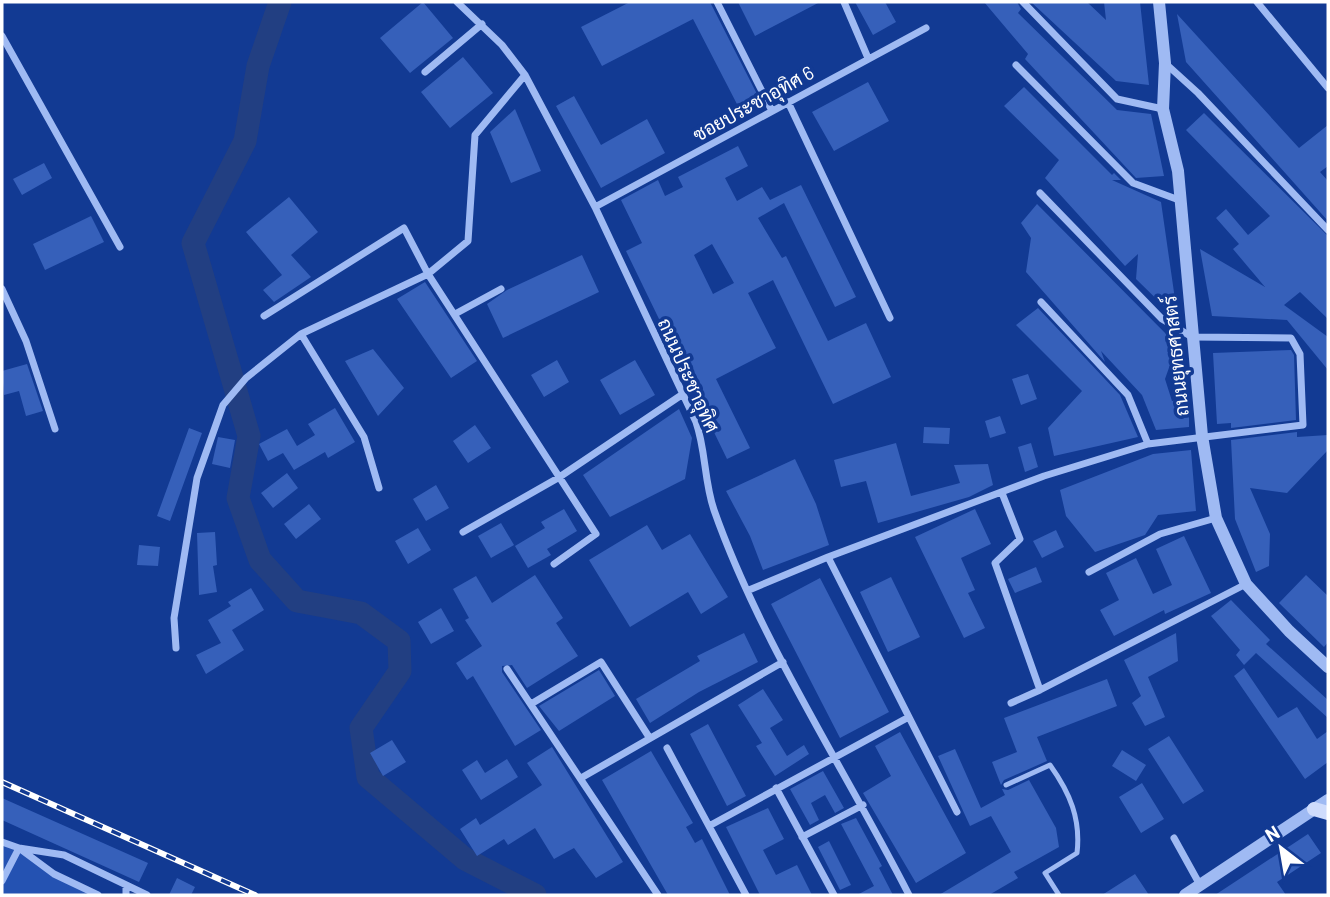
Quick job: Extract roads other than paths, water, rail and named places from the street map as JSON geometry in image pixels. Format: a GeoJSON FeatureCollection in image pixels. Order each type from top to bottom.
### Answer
{"type":"FeatureCollection","features":[{"type":"Feature","properties":{"kind":"street","name":"ถนนประชาอุทิศ"},"geometry":{"type":"LineString","coordinates":[[457,2],[482,24],[525,75],[595,207],[683,394],[704,445],[705,481],[714,511],[749,590],[783,662],[863,805],[909,895]]}},
{"type":"Feature","properties":{"kind":"street"},"geometry":{"type":"LineString","coordinates":[[717,2],[772,111]]}},
{"type":"Feature","properties":{"kind":"street"},"geometry":{"type":"LineString","coordinates":[[844,2],[868,58]]}},
{"type":"Feature","properties":{"kind":"street"},"geometry":{"type":"LineString","coordinates":[[1023,2],[1117,99],[1163,109]]}},
{"type":"Feature","properties":{"kind":"street","name":"ถนนยุทธศาสตร์"},"geometry":{"type":"LineString","coordinates":[[1159,2],[1165,63],[1163,109],[1178,172],[1202,436],[1216,518],[1246,584],[1289,631],[1328,667]]}},
{"type":"Feature","properties":{"kind":"street"},"geometry":{"type":"LineString","coordinates":[[1256,2],[1328,89]]}},
{"type":"Feature","properties":{"kind":"street"},"geometry":{"type":"LineString","coordinates":[[425,72],[482,24]]}},
{"type":"Feature","properties":{"kind":"street","name":"ซอยประชาอุทิศ 6"},"geometry":{"type":"LineString","coordinates":[[595,207],[926,28]]}},
{"type":"Feature","properties":{"kind":"street"},"geometry":{"type":"LineString","coordinates":[[2,36],[120,247]]}},
{"type":"Feature","properties":{"kind":"street"},"geometry":{"type":"LineString","coordinates":[[1165,63],[1198,93],[1328,230]]}},
{"type":"Feature","properties":{"kind":"street"},"geometry":{"type":"LineString","coordinates":[[1016,65],[1133,183],[1179,200]]}},
{"type":"Feature","properties":{"kind":"street"},"geometry":{"type":"LineString","coordinates":[[176,648],[174,618],[197,478],[223,405],[246,378],[301,334],[428,274],[468,241],[475,135],[525,75]]}},
{"type":"Feature","properties":{"kind":"street"},"geometry":{"type":"LineString","coordinates":[[789,102],[890,318]]}},
{"type":"Feature","properties":{"kind":"street"},"geometry":{"type":"LineString","coordinates":[[749,590],[828,557],[1002,492],[1148,444],[1303,425],[1300,354],[1291,338],[1192,337],[1162,319],[1040,193]]}},
{"type":"Feature","properties":{"kind":"street"},"geometry":{"type":"LineString","coordinates":[[264,316],[404,228],[428,274],[596,534],[554,564]]}},
{"type":"Feature","properties":{"kind":"street"},"geometry":{"type":"LineString","coordinates":[[2,289],[26,341],[55,429]]}},
{"type":"Feature","properties":{"kind":"street"},"geometry":{"type":"LineString","coordinates":[[456,314],[501,289]]}},
{"type":"Feature","properties":{"kind":"street"},"geometry":{"type":"LineString","coordinates":[[1041,302],[1128,395],[1148,444]]}},
{"type":"Feature","properties":{"kind":"street"},"geometry":{"type":"LineString","coordinates":[[301,334],[364,437],[379,488]]}},
{"type":"Feature","properties":{"kind":"street"},"geometry":{"type":"LineString","coordinates":[[463,533],[558,478],[683,394]]}},
{"type":"Feature","properties":{"kind":"street"},"geometry":{"type":"LineString","coordinates":[[1002,492],[1020,539],[995,563],[1040,690]]}},
{"type":"Feature","properties":{"kind":"street"},"geometry":{"type":"LineString","coordinates":[[1089,572],[1160,534],[1216,518]]}},
{"type":"Feature","properties":{"kind":"street"},"geometry":{"type":"LineString","coordinates":[[828,557],[907,718],[957,812]]}},
{"type":"Feature","properties":{"kind":"street"},"geometry":{"type":"LineString","coordinates":[[1011,703],[1246,584]]}},
{"type":"Feature","properties":{"kind":"street"},"geometry":{"type":"LineString","coordinates":[[531,704],[601,662],[649,737]]}},
{"type":"Feature","properties":{"kind":"street"},"geometry":{"type":"LineString","coordinates":[[581,778],[783,662]]}},
{"type":"Feature","properties":{"kind":"street"},"geometry":{"type":"LineString","coordinates":[[507,669],[658,895]]}},
{"type":"Feature","properties":{"kind":"street"},"geometry":{"type":"LineString","coordinates":[[709,826],[907,718]]}},
{"type":"Feature","properties":{"kind":"street"},"geometry":{"type":"LineString","coordinates":[[667,748],[746,895]]}},
{"type":"Feature","properties":{"kind":"street"},"geometry":{"type":"LineString","coordinates":[[776,788],[834,895]]}},
{"type":"Feature","properties":{"kind":"street"},"geometry":{"type":"LineString","coordinates":[[1185,895],[1321,811],[1328,800]]}},
{"type":"Feature","properties":{"kind":"street"},"geometry":{"type":"LineString","coordinates":[[803,837],[863,805]]}},
{"type":"Feature","properties":{"kind":"street"},"geometry":{"type":"LineString","coordinates":[[1174,838],[1200,884]]}},
{"type":"Feature","properties":{"kind":"street"},"geometry":{"type":"LineString","coordinates":[[2,842],[19,848],[64,855],[147,895]]}},
{"type":"Feature","properties":{"kind":"street"},"geometry":{"type":"LineString","coordinates":[[19,848],[54,874],[98,895]]}},
{"type":"Feature","properties":{"kind":"street"},"geometry":{"type":"LineString","coordinates":[[2,881],[19,848]]}},
{"type":"Feature","properties":{"kind":"street"},"geometry":{"type":"LineString","coordinates":[[54,874],[54,863],[64,855]]}},
{"type":"Feature","properties":{"kind":"street"},"geometry":{"type":"LineString","coordinates":[[126,885],[126,895]]}},
{"type":"Feature","properties":{"kind":"lane"},"geometry":{"type":"LineString","coordinates":[[1006,785],[1050,765],[1069,790],[1080,831],[1077,853],[1045,873],[1059,895]]}},
{"type":"Feature","properties":{"kind":"waterway"},"geometry":{"type":"LineString","coordinates":[[280,2],[258,66],[245,141],[193,243],[249,436],[238,498],[260,560],[297,601],[361,613],[399,641],[400,671],[361,728],[368,777],[465,859],[535,895]]}},
{"type":"Feature","properties":{"kind":"railway"},"geometry":{"type":"LineString","coordinates":[[2,782],[255,895]]}}]}
